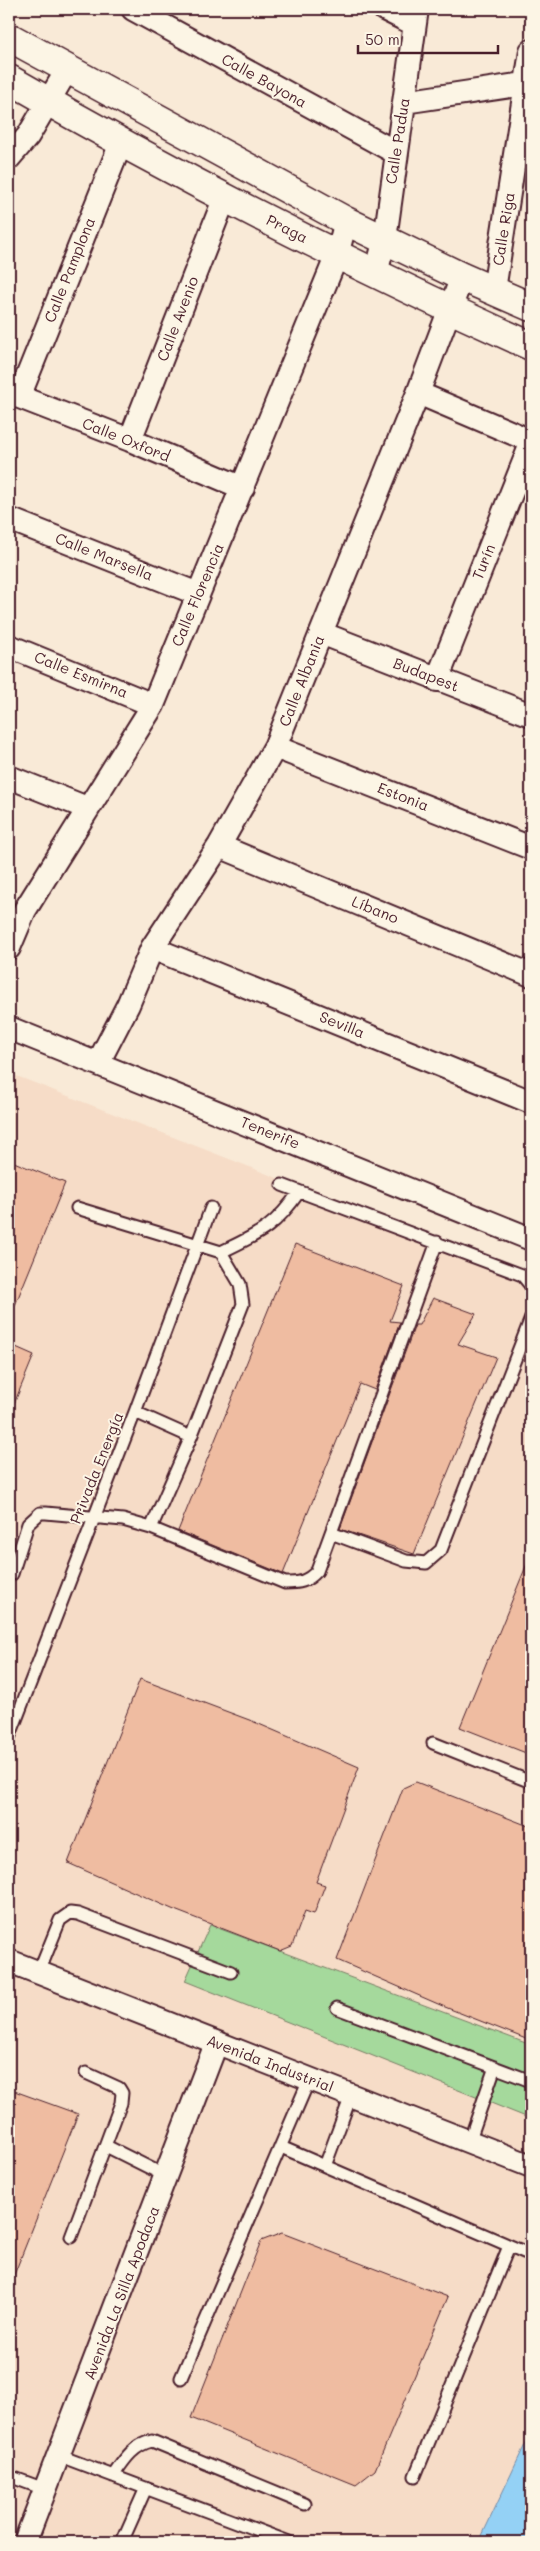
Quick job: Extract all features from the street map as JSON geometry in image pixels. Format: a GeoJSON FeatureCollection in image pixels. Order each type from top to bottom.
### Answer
{"type":"FeatureCollection","features":[{"type":"Feature","properties":{"kind":"street","name":"Calle Bayona"},"geometry":{"type":"LineString","coordinates":[[132,9],[395,152]]}},
{"type":"Feature","properties":{"kind":"street"},"geometry":{"type":"LineString","coordinates":[[384,9],[416,16]]}},
{"type":"Feature","properties":{"kind":"street","name":"Calle Padua"},"geometry":{"type":"LineString","coordinates":[[376,273],[385,239],[395,152],[416,16]]}},
{"type":"Feature","properties":{"kind":"street"},"geometry":{"type":"LineString","coordinates":[[9,37],[346,221],[462,277],[531,306]]}},
{"type":"Feature","properties":{"kind":"street","name":"Calle Riga"},"geometry":{"type":"LineString","coordinates":[[494,290],[529,83],[531,50]]}},
{"type":"Feature","properties":{"kind":"street"},"geometry":{"type":"LineString","coordinates":[[9,158],[28,136],[67,70]]}},
{"type":"Feature","properties":{"kind":"street","name":"Praga"},"geometry":{"type":"LineString","coordinates":[[9,79],[121,143],[337,255],[531,346]]}},
{"type":"Feature","properties":{"kind":"street"},"geometry":{"type":"LineString","coordinates":[[404,102],[529,83]]}},
{"type":"Feature","properties":{"kind":"street","name":"Calle Pamplona"},"geometry":{"type":"LineString","coordinates":[[14,395],[121,143]]}},
{"type":"Feature","properties":{"kind":"street","name":"Calle Avenio"},"geometry":{"type":"LineString","coordinates":[[130,440],[225,197]]}},
{"type":"Feature","properties":{"kind":"street","name":"Calle Florencia"},"geometry":{"type":"LineString","coordinates":[[9,948],[17,907],[87,808],[153,705],[337,255],[346,221]]}},
{"type":"Feature","properties":{"kind":"street","name":"Calle Albania"},"geometry":{"type":"LineString","coordinates":[[98,1063],[128,1005],[152,948],[219,846],[275,747],[418,393],[462,277]]}},
{"type":"Feature","properties":{"kind":"street"},"geometry":{"type":"LineString","coordinates":[[418,393],[531,443]]}},
{"type":"Feature","properties":{"kind":"street","name":"Calle Oxford"},"geometry":{"type":"LineString","coordinates":[[14,395],[130,440],[243,488]]}},
{"type":"Feature","properties":{"kind":"street","name":"Turín"},"geometry":{"type":"LineString","coordinates":[[437,680],[531,443]]}},
{"type":"Feature","properties":{"kind":"street","name":"Calle Marsella"},"geometry":{"type":"LineString","coordinates":[[9,519],[198,594]]}},
{"type":"Feature","properties":{"kind":"street","name":"Budapest"},"geometry":{"type":"LineString","coordinates":[[321,633],[437,680],[531,715]]}},
{"type":"Feature","properties":{"kind":"street","name":"Calle Esmirna"},"geometry":{"type":"LineString","coordinates":[[9,646],[153,705]]}},
{"type":"Feature","properties":{"kind":"street","name":"Estonia"},"geometry":{"type":"LineString","coordinates":[[275,747],[531,848]]}},
{"type":"Feature","properties":{"kind":"street"},"geometry":{"type":"LineString","coordinates":[[9,777],[87,808]]}},
{"type":"Feature","properties":{"kind":"street","name":"Líbano"},"geometry":{"type":"LineString","coordinates":[[219,846],[531,975]]}},
{"type":"Feature","properties":{"kind":"street","name":"Sevilla"},"geometry":{"type":"LineString","coordinates":[[152,948],[531,1102]]}},
{"type":"Feature","properties":{"kind":"street","name":"Tenerife"},"geometry":{"type":"LineString","coordinates":[[9,1028],[531,1239]]}},
{"type":"Feature","properties":{"kind":"street","name":"Avenida Industrial"},"geometry":{"type":"LineString","coordinates":[[9,1960],[216,2044],[531,2166]]}},
{"type":"Feature","properties":{"kind":"street","name":"Avenida La Silla Apodaca"},"geometry":{"type":"LineString","coordinates":[[26,2542],[216,2044]]}},
{"type":"Feature","properties":{"kind":"lane"},"geometry":{"type":"LineString","coordinates":[[282,1185],[522,1275],[531,1286]]}},
{"type":"Feature","properties":{"kind":"lane"},"geometry":{"type":"LineString","coordinates":[[221,1252],[264,1231],[284,1213],[300,1192]]}},
{"type":"Feature","properties":{"kind":"lane"},"geometry":{"type":"LineString","coordinates":[[78,1208],[221,1252],[240,1284],[243,1304],[190,1437],[151,1528]]}},
{"type":"Feature","properties":{"kind":"lane","name":"Privada Energía"},"geometry":{"type":"LineString","coordinates":[[9,1738],[93,1518],[136,1412],[211,1208]]}},
{"type":"Feature","properties":{"kind":"lane"},"geometry":{"type":"LineString","coordinates":[[12,1574],[28,1524],[40,1513],[123,1520],[151,1528],[285,1584],[300,1584],[310,1578],[316,1571],[331,1533],[437,1242]]}},
{"type":"Feature","properties":{"kind":"lane"},"geometry":{"type":"LineString","coordinates":[[331,1533],[406,1561],[426,1563],[441,1550],[531,1318]]}},
{"type":"Feature","properties":{"kind":"lane"},"geometry":{"type":"LineString","coordinates":[[136,1412],[190,1437]]}},
{"type":"Feature","properties":{"kind":"lane"},"geometry":{"type":"LineString","coordinates":[[433,1743],[531,1782]]}},
{"type":"Feature","properties":{"kind":"lane"},"geometry":{"type":"LineString","coordinates":[[38,1972],[60,1920],[70,1913],[78,1914],[231,1972]]}},
{"type":"Feature","properties":{"kind":"lane"},"geometry":{"type":"LineString","coordinates":[[337,2008],[531,2081]]}},
{"type":"Feature","properties":{"kind":"lane"},"geometry":{"type":"LineString","coordinates":[[469,2142],[494,2067]]}},
{"type":"Feature","properties":{"kind":"lane"},"geometry":{"type":"LineString","coordinates":[[71,2237],[122,2103],[122,2093],[119,2088],[86,2073]]}},
{"type":"Feature","properties":{"kind":"lane"},"geometry":{"type":"LineString","coordinates":[[181,2378],[309,2080]]}},
{"type":"Feature","properties":{"kind":"lane"},"geometry":{"type":"LineString","coordinates":[[325,2166],[351,2096]]}},
{"type":"Feature","properties":{"kind":"lane"},"geometry":{"type":"LineString","coordinates":[[106,2146],[166,2176]]}},
{"type":"Feature","properties":{"kind":"lane"},"geometry":{"type":"LineString","coordinates":[[281,2147],[531,2255]]}},
{"type":"Feature","properties":{"kind":"lane"},"geometry":{"type":"LineString","coordinates":[[415,2476],[509,2246]]}},
{"type":"Feature","properties":{"kind":"lane"},"geometry":{"type":"LineString","coordinates":[[113,2476],[134,2450],[141,2444],[152,2442],[305,2504]]}},
{"type":"Feature","properties":{"kind":"lane"},"geometry":{"type":"LineString","coordinates":[[60,2456],[289,2542]]}},
{"type":"Feature","properties":{"kind":"lane"},"geometry":{"type":"LineString","coordinates":[[9,2476],[47,2490]]}},
{"type":"Feature","properties":{"kind":"lane"},"geometry":{"type":"LineString","coordinates":[[122,2542],[146,2488]]}},
{"type":"Feature","properties":{"kind":"shaded area"},"geometry":{"type":"Polygon","coordinates":[[[9,1073],[531,1277],[531,2542],[9,2542],[9,1073]]]}},
{"type":"Feature","properties":{"kind":"green space"},"geometry":{"type":"Polygon","coordinates":[[[210,1925],[531,2045],[531,2119],[185,1981],[210,1925]]]}},
{"type":"Feature","properties":{"kind":"water"},"geometry":{"type":"Polygon","coordinates":[[[531,2432],[531,2542],[479,2542],[531,2432]]]}},
{"type":"Feature","properties":{"kind":"building"},"geometry":{"type":"Polygon","coordinates":[[[9,1160],[65,1183],[9,1320],[9,1160]]]}},
{"type":"Feature","properties":{"kind":"building"},"geometry":{"type":"Polygon","coordinates":[[[295,1244],[404,1286],[390,1321],[400,1322],[375,1390],[360,1384],[283,1574],[178,1531],[295,1244]]]}},
{"type":"Feature","properties":{"kind":"building"},"geometry":{"type":"Polygon","coordinates":[[[433,1298],[476,1314],[458,1344],[496,1357],[414,1554],[340,1529],[415,1325],[419,1325],[433,1298]]]}},
{"type":"Feature","properties":{"kind":"building"},"geometry":{"type":"Polygon","coordinates":[[[9,1344],[34,1355],[9,1416],[9,1344]]]}},
{"type":"Feature","properties":{"kind":"building"},"geometry":{"type":"Polygon","coordinates":[[[531,1554],[531,1755],[460,1727],[531,1554]]]}},
{"type":"Feature","properties":{"kind":"building"},"geometry":{"type":"Polygon","coordinates":[[[140,1679],[252,1721],[359,1767],[316,1882],[325,1885],[314,1914],[305,1911],[292,1946],[280,1951],[172,1909],[68,1863],[140,1679]]]}},
{"type":"Feature","properties":{"kind":"building"},"geometry":{"type":"Polygon","coordinates":[[[416,1782],[531,1827],[531,2041],[445,2007],[337,1960],[403,1788],[416,1782]]]}},
{"type":"Feature","properties":{"kind":"building"},"geometry":{"type":"Polygon","coordinates":[[[9,2089],[78,2114],[10,2285],[9,2285],[9,2089]]]}},
{"type":"Feature","properties":{"kind":"building"},"geometry":{"type":"Polygon","coordinates":[[[282,2233],[448,2297],[375,2470],[356,2485],[191,2418],[261,2241],[282,2233]]]}}]}
